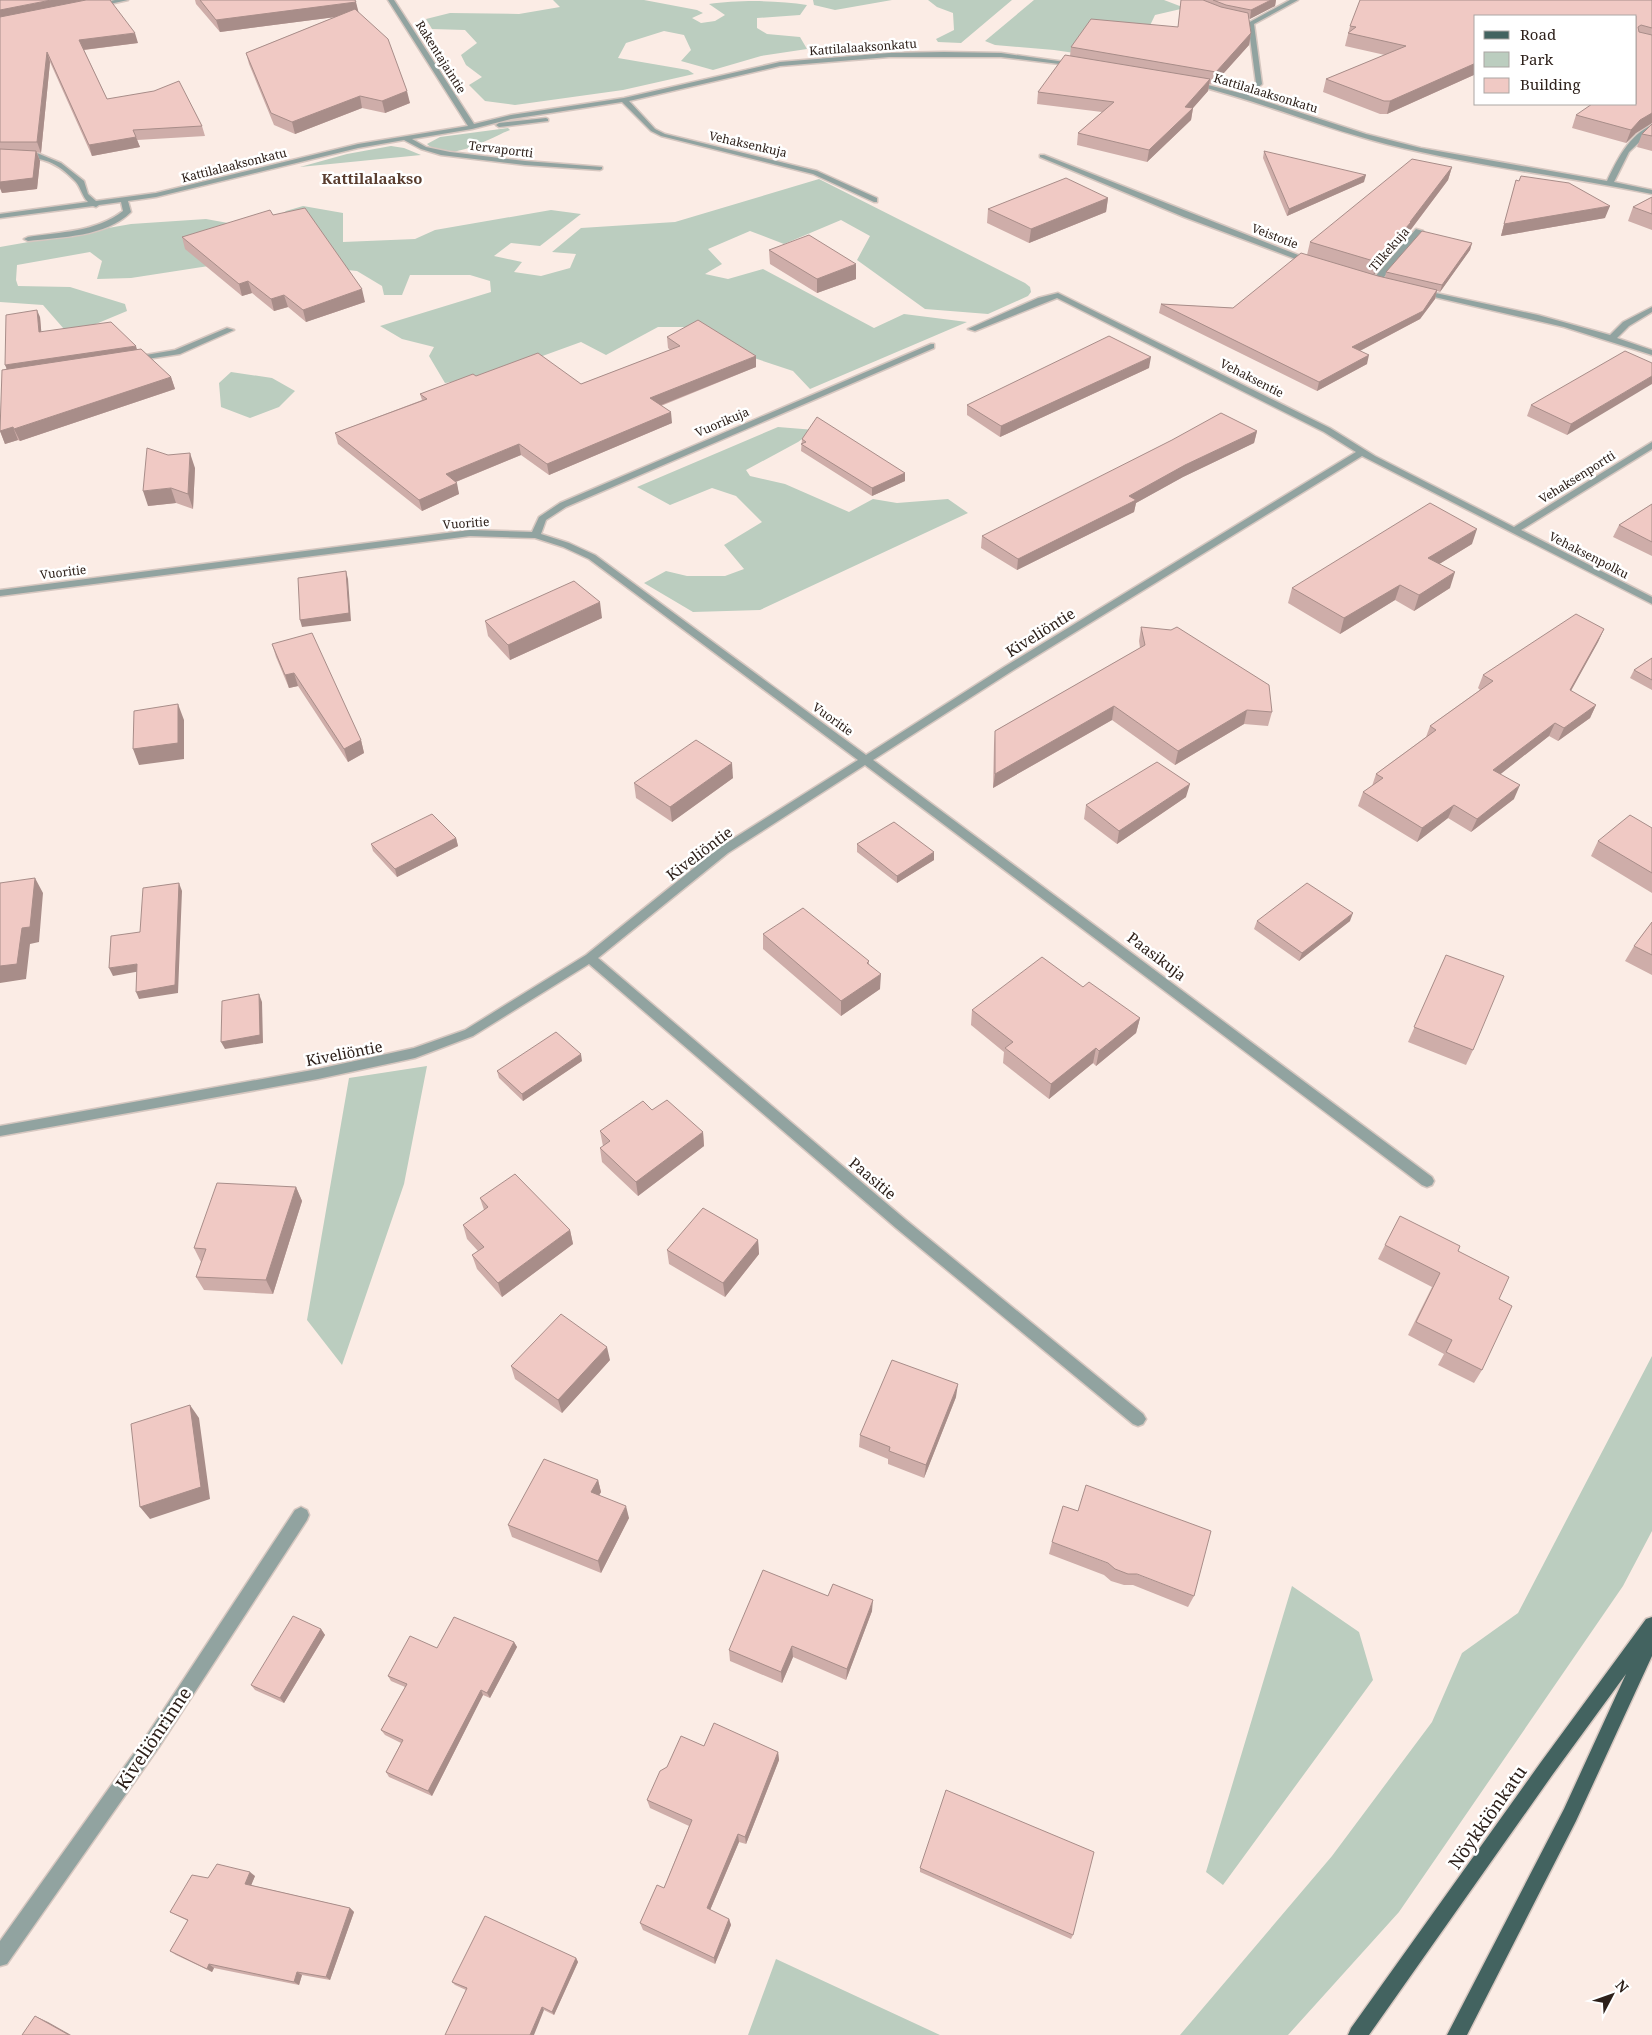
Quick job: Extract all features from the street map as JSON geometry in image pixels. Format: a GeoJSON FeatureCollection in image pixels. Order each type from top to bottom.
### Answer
{"type":"FeatureCollection","features":[{"type":"Feature","properties":{"kind":"main road","name":"Nöykkiönkatu"},"geometry":{"type":"LineString","coordinates":[[1358,2035],[1652,1625]]}},
{"type":"Feature","properties":{"kind":"main road"},"geometry":{"type":"LineString","coordinates":[[1457,2035],[1570,1815],[1652,1637]]}},
{"type":"Feature","properties":{"kind":"street"},"geometry":{"type":"LineString","coordinates":[[85,7],[125,0]]}},
{"type":"Feature","properties":{"kind":"street","name":"Rakentajaintie"},"geometry":{"type":"LineString","coordinates":[[392,0],[472,126]]}},
{"type":"Feature","properties":{"kind":"street"},"geometry":{"type":"LineString","coordinates":[[1241,21],[1251,23],[1295,0]]}},
{"type":"Feature","properties":{"kind":"street"},"geometry":{"type":"LineString","coordinates":[[1245,96],[1259,84],[1251,23]]}},
{"type":"Feature","properties":{"kind":"street","name":"Kattilalaaksonkatu"},"geometry":{"type":"LineString","coordinates":[[0,216],[96,205],[208,184],[358,146],[472,126],[511,116],[624,100],[750,71],[813,60],[944,54],[1001,55],[1084,65]]}},
{"type":"Feature","properties":{"kind":"street","name":"Kattilalaaksonkatu"},"geometry":{"type":"LineString","coordinates":[[679,96],[750,71]]}},
{"type":"Feature","properties":{"kind":"street","name":"Kattilalaaksonkatu"},"geometry":{"type":"LineString","coordinates":[[1188,83],[1245,96],[1386,142],[1512,168],[1610,183],[1652,192]]}},
{"type":"Feature","properties":{"kind":"street","name":"Vehaksenkuja"},"geometry":{"type":"LineString","coordinates":[[624,100],[635,106],[653,130],[663,135],[815,172],[874,200]]}},
{"type":"Feature","properties":{"kind":"street"},"geometry":{"type":"LineString","coordinates":[[621,109],[635,106]]}},
{"type":"Feature","properties":{"kind":"street","name":"Kattilalaaksonkatu"},"geometry":{"type":"LineString","coordinates":[[472,126],[516,125],[554,119]]}},
{"type":"Feature","properties":{"kind":"street"},"geometry":{"type":"LineString","coordinates":[[1610,183],[1623,154],[1636,138],[1652,127]]}},
{"type":"Feature","properties":{"kind":"street","name":"Tervaportti"},"geometry":{"type":"LineString","coordinates":[[404,137],[424,150],[441,154],[520,164],[600,168]]}},
{"type":"Feature","properties":{"kind":"street"},"geometry":{"type":"LineString","coordinates":[[0,156],[38,155],[59,164],[80,183],[86,195],[96,205]]}},
{"type":"Feature","properties":{"kind":"street","name":"Veistotie"},"geometry":{"type":"LineString","coordinates":[[1042,156],[1187,215],[1322,266]]}},
{"type":"Feature","properties":{"kind":"street"},"geometry":{"type":"LineString","coordinates":[[28,239],[101,227],[120,218],[127,212],[124,200]]}},
{"type":"Feature","properties":{"kind":"street","name":"Tilkekuja"},"geometry":{"type":"LineString","coordinates":[[1385,283],[1373,280],[1419,231]]}},
{"type":"Feature","properties":{"kind":"street"},"geometry":{"type":"LineString","coordinates":[[1413,290],[1613,337],[1652,353]]}},
{"type":"Feature","properties":{"kind":"street","name":"Vehaksentie"},"geometry":{"type":"LineString","coordinates":[[972,328],[1058,295],[1327,430],[1362,452],[1515,530]]}},
{"type":"Feature","properties":{"kind":"street"},"geometry":{"type":"LineString","coordinates":[[1613,337],[1626,324],[1652,309]]}},
{"type":"Feature","properties":{"kind":"street"},"geometry":{"type":"LineString","coordinates":[[124,360],[177,352],[230,330]]}},
{"type":"Feature","properties":{"kind":"street","name":"Vuorikuja"},"geometry":{"type":"LineString","coordinates":[[536,535],[542,518],[563,505],[931,346]]}},
{"type":"Feature","properties":{"kind":"street","name":"Vehaksenportti"},"geometry":{"type":"LineString","coordinates":[[1515,530],[1652,445]]}},
{"type":"Feature","properties":{"kind":"street","name":"Kiveliöntie"},"geometry":{"type":"LineString","coordinates":[[0,1131],[318,1074],[415,1053],[469,1034],[590,958],[724,850],[866,759],[1362,452]]}},
{"type":"Feature","properties":{"kind":"street","name":"Vehaksenpolku"},"geometry":{"type":"LineString","coordinates":[[1515,530],[1652,601]]}},
{"type":"Feature","properties":{"kind":"street","name":"Vuoritie"},"geometry":{"type":"LineString","coordinates":[[0,593],[470,533],[536,535],[566,545],[592,557],[866,759]]}},
{"type":"Feature","properties":{"kind":"street","name":"Paasikuja"},"geometry":{"type":"LineString","coordinates":[[866,759],[1088,924],[1427,1181]]}},
{"type":"Feature","properties":{"kind":"street","name":"Paasitie"},"geometry":{"type":"LineString","coordinates":[[590,958],[901,1224],[1138,1419]]}},
{"type":"Feature","properties":{"kind":"street","name":"Kiveliönrinne"},"geometry":{"type":"LineString","coordinates":[[0,1957],[153,1741],[301,1516]]}},
{"type":"Feature","properties":{"kind":"green space"},"geometry":{"type":"Polygon","coordinates":[[[553,0],[644,0],[697,10],[703,13],[692,18],[701,23],[715,21],[725,15],[709,4],[758,1],[807,5],[800,15],[757,18],[757,28],[767,34],[800,37],[807,49],[761,56],[713,70],[681,61],[691,50],[684,35],[664,31],[626,43],[618,58],[688,70],[694,74],[623,90],[515,105],[485,101],[469,85],[482,77],[466,65],[461,55],[477,43],[465,30],[432,29],[426,19],[450,13],[519,14],[560,7],[553,0]]]}},
{"type":"Feature","properties":{"kind":"green space"},"geometry":{"type":"Polygon","coordinates":[[[813,0],[892,0],[835,10],[814,5],[813,0]]]}},
{"type":"Feature","properties":{"kind":"green space"},"geometry":{"type":"Polygon","coordinates":[[[928,0],[1012,0],[961,43],[938,42],[936,39],[954,30],[953,13],[937,7],[928,0]]]}},
{"type":"Feature","properties":{"kind":"green space"},"geometry":{"type":"Polygon","coordinates":[[[1034,0],[1164,0],[1185,8],[1155,15],[1145,36],[1102,57],[1054,50],[995,45],[985,41],[1034,0]]]}},
{"type":"Feature","properties":{"kind":"green space"},"geometry":{"type":"Polygon","coordinates":[[[508,128],[510,130],[469,148],[457,151],[446,152],[436,150],[427,144],[440,137],[508,128]]]}},
{"type":"Feature","properties":{"kind":"green space"},"geometry":{"type":"Polygon","coordinates":[[[391,146],[404,148],[421,155],[300,167],[347,154],[391,146]]]}},
{"type":"Feature","properties":{"kind":"green space"},"geometry":{"type":"Polygon","coordinates":[[[819,179],[1025,283],[1030,287],[1031,292],[1028,296],[988,314],[925,309],[857,260],[870,236],[841,220],[784,244],[750,231],[708,249],[722,264],[705,274],[728,279],[763,269],[874,328],[904,314],[967,322],[810,389],[793,371],[748,356],[703,327],[658,327],[606,355],[581,342],[485,377],[445,383],[429,356],[434,347],[402,339],[380,326],[491,292],[490,281],[470,275],[410,275],[402,295],[384,295],[382,286],[357,271],[299,265],[228,263],[131,278],[97,279],[102,261],[90,252],[17,265],[16,280],[18,286],[70,287],[125,304],[127,311],[79,331],[64,329],[43,305],[0,302],[0,247],[131,224],[206,219],[250,227],[278,218],[286,211],[303,206],[343,213],[343,242],[415,239],[435,230],[551,210],[581,214],[540,246],[511,243],[494,256],[522,262],[514,272],[541,276],[570,268],[576,254],[552,252],[581,228],[675,222],[819,179]]]}},
{"type":"Feature","properties":{"kind":"green space"},"geometry":{"type":"Polygon","coordinates":[[[231,372],[272,378],[295,391],[279,407],[250,418],[221,407],[219,383],[231,372]]]}},
{"type":"Feature","properties":{"kind":"green space"},"geometry":{"type":"Polygon","coordinates":[[[778,427],[815,430],[798,442],[746,470],[750,476],[785,484],[849,512],[873,499],[897,503],[948,499],[968,513],[760,610],[693,612],[644,583],[666,571],[687,576],[725,576],[744,569],[724,545],[762,522],[736,496],[712,488],[670,505],[637,487],[778,427]]]}},
{"type":"Feature","properties":{"kind":"green space"},"geometry":{"type":"Polygon","coordinates":[[[427,1066],[404,1184],[342,1365],[307,1320],[349,1078],[427,1066]]]}},
{"type":"Feature","properties":{"kind":"green space"},"geometry":{"type":"Polygon","coordinates":[[[1652,1356],[1652,1531],[1623,1586],[1399,1912],[1288,2035],[1180,2035],[1332,1856],[1432,1722],[1462,1653],[1518,1613],[1652,1356]]]}},
{"type":"Feature","properties":{"kind":"green space"},"geometry":{"type":"Polygon","coordinates":[[[1292,1586],[1359,1632],[1373,1680],[1223,1885],[1206,1872],[1292,1586]]]}},
{"type":"Feature","properties":{"kind":"green space"},"geometry":{"type":"Polygon","coordinates":[[[776,1959],[940,2035],[748,2035],[776,1959]]]}},
{"type":"Feature","properties":{"kind":"building"},"geometry":{"type":"Polygon","coordinates":[[[0,0],[51,0],[0,10],[0,0]]]}},
{"type":"Feature","properties":{"kind":"building"},"geometry":{"type":"Polygon","coordinates":[[[86,0],[110,0],[135,33],[79,40],[107,99],[154,91],[179,81],[202,126],[133,130],[136,137],[89,145],[47,52],[37,142],[0,142],[0,17],[86,0]]]}},
{"type":"Feature","properties":{"kind":"building"},"geometry":{"type":"Polygon","coordinates":[[[200,0],[355,0],[356,2],[216,20],[200,0]]]}},
{"type":"Feature","properties":{"kind":"building"},"geometry":{"type":"Polygon","coordinates":[[[1181,0],[1203,0],[1221,7],[1248,13],[1251,33],[1216,72],[1071,47],[1091,19],[1178,27],[1181,0]]]}},
{"type":"Feature","properties":{"kind":"building"},"geometry":{"type":"Polygon","coordinates":[[[1213,0],[1271,0],[1251,10],[1226,5],[1213,0]]]}},
{"type":"Feature","properties":{"kind":"building"},"geometry":{"type":"Polygon","coordinates":[[[1360,0],[1652,0],[1652,28],[1641,25],[1638,27],[1639,32],[1652,35],[1652,113],[1640,120],[1631,130],[1576,115],[1591,105],[1637,105],[1637,15],[1474,15],[1474,64],[1390,101],[1384,101],[1326,79],[1406,46],[1348,33],[1356,27],[1350,26],[1360,0]]]}},
{"type":"Feature","properties":{"kind":"building"},"geometry":{"type":"Polygon","coordinates":[[[355,9],[388,39],[407,91],[382,101],[360,96],[292,122],[271,113],[246,53],[355,9]]]}},
{"type":"Feature","properties":{"kind":"building"},"geometry":{"type":"Polygon","coordinates":[[[1065,55],[1210,79],[1185,107],[1193,108],[1149,150],[1078,133],[1114,102],[1038,92],[1065,55]]]}},
{"type":"Feature","properties":{"kind":"building"},"geometry":{"type":"Polygon","coordinates":[[[1652,124],[1652,136],[1642,134],[1652,124]]]}},
{"type":"Feature","properties":{"kind":"building"},"geometry":{"type":"Polygon","coordinates":[[[0,149],[36,151],[33,178],[0,182],[0,149]]]}},
{"type":"Feature","properties":{"kind":"building"},"geometry":{"type":"Polygon","coordinates":[[[1264,151],[1366,175],[1289,209],[1264,151]]]}},
{"type":"Feature","properties":{"kind":"building"},"geometry":{"type":"Polygon","coordinates":[[[1412,159],[1452,167],[1411,222],[1377,262],[1310,242],[1412,159]]]}},
{"type":"Feature","properties":{"kind":"building"},"geometry":{"type":"Polygon","coordinates":[[[1521,176],[1569,183],[1610,206],[1504,224],[1516,180],[1519,181],[1521,176]]]}},
{"type":"Feature","properties":{"kind":"building"},"geometry":{"type":"Polygon","coordinates":[[[1066,178],[1108,198],[1031,229],[988,209],[1066,178]]]}},
{"type":"Feature","properties":{"kind":"building"},"geometry":{"type":"Polygon","coordinates":[[[1652,197],[1652,214],[1633,207],[1652,197]]]}},
{"type":"Feature","properties":{"kind":"building"},"geometry":{"type":"Polygon","coordinates":[[[305,208],[362,289],[303,310],[284,295],[271,299],[248,281],[239,284],[182,237],[270,210],[273,215],[305,208]]]}},
{"type":"Feature","properties":{"kind":"building"},"geometry":{"type":"Polygon","coordinates":[[[1422,231],[1472,243],[1442,285],[1386,272],[1422,231]]]}},
{"type":"Feature","properties":{"kind":"building"},"geometry":{"type":"Polygon","coordinates":[[[809,235],[856,264],[817,279],[769,250],[809,235]]]}},
{"type":"Feature","properties":{"kind":"building"},"geometry":{"type":"Polygon","coordinates":[[[1301,253],[1378,276],[1437,290],[1423,311],[1352,347],[1369,355],[1319,382],[1161,304],[1233,308],[1301,253]]]}},
{"type":"Feature","properties":{"kind":"building"},"geometry":{"type":"Polygon","coordinates":[[[37,310],[39,332],[111,322],[136,346],[5,365],[6,315],[37,310]]]}},
{"type":"Feature","properties":{"kind":"building"},"geometry":{"type":"Polygon","coordinates":[[[698,320],[756,356],[650,398],[671,412],[547,464],[519,444],[446,474],[457,483],[419,500],[335,433],[427,399],[420,394],[538,353],[581,384],[680,346],[667,337],[698,320]]]}},
{"type":"Feature","properties":{"kind":"building"},"geometry":{"type":"Polygon","coordinates":[[[1109,336],[1151,357],[1001,426],[967,405],[1109,336]]]}},
{"type":"Feature","properties":{"kind":"building"},"geometry":{"type":"Polygon","coordinates":[[[141,349],[171,377],[14,429],[13,427],[0,431],[2,370],[141,349]]]}},
{"type":"Feature","properties":{"kind":"building"},"geometry":{"type":"Polygon","coordinates":[[[1625,351],[1652,363],[1652,376],[1571,424],[1531,405],[1625,351]]]}},
{"type":"Feature","properties":{"kind":"building"},"geometry":{"type":"Polygon","coordinates":[[[1221,413],[1257,431],[1185,465],[1129,496],[1136,500],[1018,559],[982,536],[1172,440],[1221,413]]]}},
{"type":"Feature","properties":{"kind":"building"},"geometry":{"type":"Polygon","coordinates":[[[817,417],[905,473],[872,488],[801,444],[806,442],[802,439],[817,417]]]}},
{"type":"Feature","properties":{"kind":"building"},"geometry":{"type":"Polygon","coordinates":[[[147,448],[168,455],[190,453],[188,494],[171,488],[143,491],[147,448]]]}},
{"type":"Feature","properties":{"kind":"building"},"geometry":{"type":"Polygon","coordinates":[[[1430,503],[1477,529],[1428,558],[1455,572],[1419,595],[1400,585],[1344,618],[1292,588],[1430,503]]]}},
{"type":"Feature","properties":{"kind":"building"},"geometry":{"type":"Polygon","coordinates":[[[1652,504],[1652,542],[1619,525],[1652,504]]]}},
{"type":"Feature","properties":{"kind":"building"},"geometry":{"type":"Polygon","coordinates":[[[346,571],[349,613],[300,620],[298,578],[346,571]]]}},
{"type":"Feature","properties":{"kind":"building"},"geometry":{"type":"Polygon","coordinates":[[[574,581],[600,602],[508,645],[485,621],[574,581]]]}},
{"type":"Feature","properties":{"kind":"building"},"geometry":{"type":"Polygon","coordinates":[[[1576,614],[1604,629],[1570,690],[1596,705],[1564,728],[1555,723],[1493,770],[1520,785],[1477,819],[1454,805],[1422,828],[1363,792],[1383,778],[1376,774],[1436,730],[1430,726],[1493,681],[1483,675],[1576,614]]]}},
{"type":"Feature","properties":{"kind":"building"},"geometry":{"type":"Polygon","coordinates":[[[1141,627],[1171,630],[1177,627],[1269,685],[1272,712],[1247,710],[1178,751],[1114,706],[995,774],[995,731],[1145,645],[1141,627]]]}},
{"type":"Feature","properties":{"kind":"building"},"geometry":{"type":"Polygon","coordinates":[[[312,633],[361,740],[344,749],[294,673],[285,675],[272,644],[312,633]]]}},
{"type":"Feature","properties":{"kind":"building"},"geometry":{"type":"Polygon","coordinates":[[[1652,658],[1652,680],[1634,670],[1652,658]]]}},
{"type":"Feature","properties":{"kind":"building"},"geometry":{"type":"Polygon","coordinates":[[[178,704],[178,743],[133,749],[134,711],[178,704]]]}},
{"type":"Feature","properties":{"kind":"building"},"geometry":{"type":"Polygon","coordinates":[[[696,740],[732,763],[670,807],[634,783],[696,740]]]}},
{"type":"Feature","properties":{"kind":"building"},"geometry":{"type":"Polygon","coordinates":[[[1157,762],[1190,784],[1119,831],[1086,805],[1157,762]]]}},
{"type":"Feature","properties":{"kind":"building"},"geometry":{"type":"Polygon","coordinates":[[[432,814],[456,838],[395,869],[371,844],[432,814]]]}},
{"type":"Feature","properties":{"kind":"building"},"geometry":{"type":"Polygon","coordinates":[[[1630,815],[1652,828],[1652,873],[1598,841],[1630,815]]]}},
{"type":"Feature","properties":{"kind":"building"},"geometry":{"type":"Polygon","coordinates":[[[894,822],[934,852],[897,876],[857,844],[894,822]]]}},
{"type":"Feature","properties":{"kind":"building"},"geometry":{"type":"Polygon","coordinates":[[[35,878],[30,927],[22,928],[17,964],[0,966],[0,883],[35,878]]]}},
{"type":"Feature","properties":{"kind":"building"},"geometry":{"type":"Polygon","coordinates":[[[179,883],[175,985],[136,992],[137,964],[109,968],[111,936],[140,932],[143,888],[179,883]]]}},
{"type":"Feature","properties":{"kind":"building"},"geometry":{"type":"Polygon","coordinates":[[[1307,883],[1353,913],[1302,953],[1257,921],[1307,883]]]}},
{"type":"Feature","properties":{"kind":"building"},"geometry":{"type":"Polygon","coordinates":[[[803,908],[869,961],[867,963],[881,974],[841,1001],[763,934],[803,908]]]}},
{"type":"Feature","properties":{"kind":"building"},"geometry":{"type":"Polygon","coordinates":[[[1652,922],[1652,955],[1634,946],[1652,922]]]}},
{"type":"Feature","properties":{"kind":"building"},"geometry":{"type":"Polygon","coordinates":[[[1446,955],[1504,976],[1473,1050],[1414,1027],[1446,955]]]}},
{"type":"Feature","properties":{"kind":"building"},"geometry":{"type":"Polygon","coordinates":[[[1042,957],[1083,987],[1089,982],[1140,1018],[1099,1051],[1096,1048],[1051,1084],[1005,1048],[1013,1042],[972,1010],[1042,957]]]}},
{"type":"Feature","properties":{"kind":"building"},"geometry":{"type":"Polygon","coordinates":[[[259,994],[260,1035],[221,1042],[222,1001],[259,994]]]}},
{"type":"Feature","properties":{"kind":"building"},"geometry":{"type":"Polygon","coordinates":[[[556,1032],[581,1054],[522,1094],[497,1071],[556,1032]]]}},
{"type":"Feature","properties":{"kind":"building"},"geometry":{"type":"Polygon","coordinates":[[[667,1100],[703,1132],[636,1182],[600,1148],[610,1141],[600,1131],[643,1101],[652,1110],[667,1100]]]}},
{"type":"Feature","properties":{"kind":"building"},"geometry":{"type":"Polygon","coordinates":[[[515,1174],[570,1230],[498,1283],[472,1255],[484,1247],[463,1225],[488,1207],[480,1198],[515,1174]]]}},
{"type":"Feature","properties":{"kind":"building"},"geometry":{"type":"Polygon","coordinates":[[[217,1183],[296,1187],[266,1280],[196,1277],[206,1249],[194,1248],[217,1183]]]}},
{"type":"Feature","properties":{"kind":"building"},"geometry":{"type":"Polygon","coordinates":[[[703,1208],[758,1240],[723,1283],[667,1250],[703,1208]]]}},
{"type":"Feature","properties":{"kind":"building"},"geometry":{"type":"Polygon","coordinates":[[[1400,1216],[1460,1246],[1458,1251],[1509,1277],[1499,1299],[1512,1306],[1482,1370],[1446,1352],[1452,1340],[1416,1322],[1440,1273],[1385,1245],[1400,1216]]]}},
{"type":"Feature","properties":{"kind":"building"},"geometry":{"type":"Polygon","coordinates":[[[561,1314],[607,1347],[558,1400],[511,1366],[561,1314]]]}},
{"type":"Feature","properties":{"kind":"building"},"geometry":{"type":"Polygon","coordinates":[[[892,1360],[958,1384],[926,1465],[889,1451],[890,1447],[860,1435],[892,1360]]]}},
{"type":"Feature","properties":{"kind":"building"},"geometry":{"type":"Polygon","coordinates":[[[190,1405],[201,1487],[140,1507],[131,1424],[190,1405]]]}},
{"type":"Feature","properties":{"kind":"building"},"geometry":{"type":"Polygon","coordinates":[[[544,1459],[598,1480],[591,1492],[626,1506],[598,1561],[508,1525],[544,1459]]]}},
{"type":"Feature","properties":{"kind":"building"},"geometry":{"type":"Polygon","coordinates":[[[1086,1485],[1211,1531],[1194,1596],[1137,1574],[1128,1574],[1115,1569],[1108,1563],[1052,1542],[1063,1506],[1078,1511],[1086,1485]]]}},
{"type":"Feature","properties":{"kind":"building"},"geometry":{"type":"Polygon","coordinates":[[[763,1570],[828,1596],[833,1584],[873,1600],[847,1669],[792,1646],[781,1672],[729,1650],[763,1570]]]}},
{"type":"Feature","properties":{"kind":"building"},"geometry":{"type":"Polygon","coordinates":[[[293,1616],[321,1629],[280,1698],[251,1685],[293,1616]]]}},
{"type":"Feature","properties":{"kind":"building"},"geometry":{"type":"Polygon","coordinates":[[[454,1617],[514,1642],[487,1693],[481,1690],[428,1791],[386,1772],[403,1740],[381,1730],[407,1684],[388,1676],[410,1636],[437,1648],[454,1617]]]}},
{"type":"Feature","properties":{"kind":"building"},"geometry":{"type":"Polygon","coordinates":[[[714,1723],[778,1752],[745,1837],[738,1834],[707,1908],[729,1919],[714,1958],[640,1923],[657,1885],[664,1888],[692,1820],[647,1800],[660,1771],[667,1767],[681,1736],[704,1746],[714,1723]]]}},
{"type":"Feature","properties":{"kind":"building"},"geometry":{"type":"Polygon","coordinates":[[[946,1790],[1094,1852],[1073,1935],[920,1868],[946,1790]]]}},
{"type":"Feature","properties":{"kind":"building"},"geometry":{"type":"Polygon","coordinates":[[[217,1864],[250,1872],[245,1884],[350,1908],[326,1977],[297,1972],[294,1982],[209,1964],[207,1969],[170,1951],[188,1920],[170,1912],[192,1875],[208,1878],[217,1864]]]}},
{"type":"Feature","properties":{"kind":"building"},"geometry":{"type":"Polygon","coordinates":[[[485,1916],[576,1958],[552,2012],[542,2007],[530,2035],[445,2035],[467,1988],[452,1982],[485,1916]]]}},
{"type":"Feature","properties":{"kind":"building"},"geometry":{"type":"Polygon","coordinates":[[[35,2016],[69,2035],[22,2035],[35,2016]]]}},
{"type":"Feature","properties":{"kind":"district","name":"Kattilalaakso"},"geometry":{"type":"Point","coordinates":[372,178]}}]}
